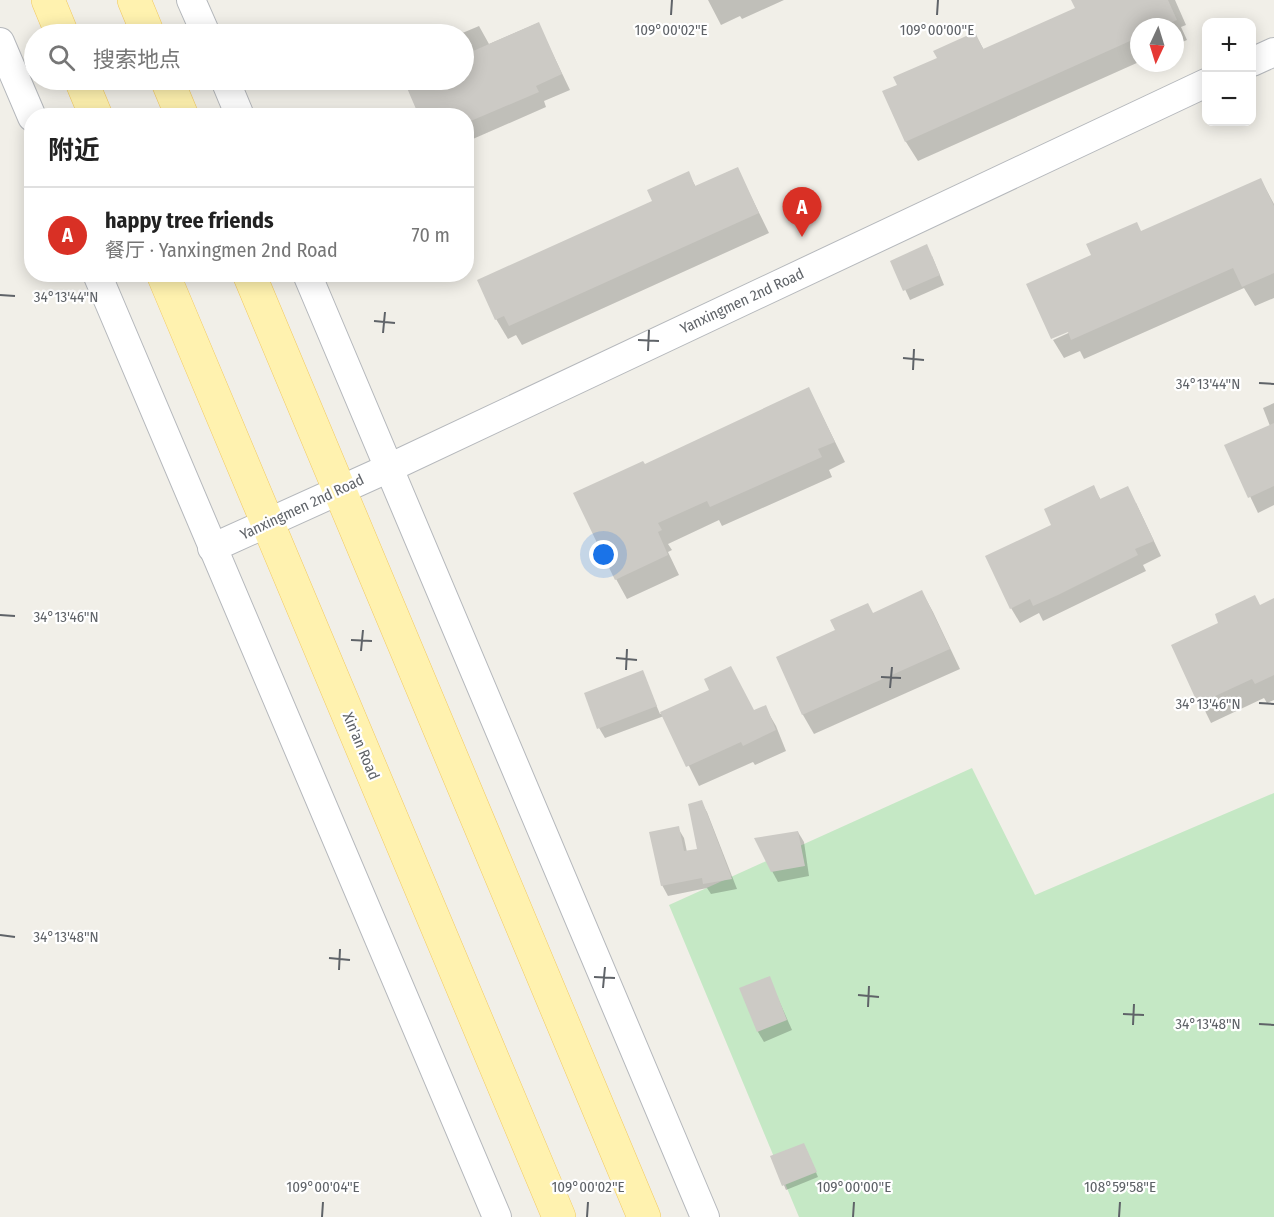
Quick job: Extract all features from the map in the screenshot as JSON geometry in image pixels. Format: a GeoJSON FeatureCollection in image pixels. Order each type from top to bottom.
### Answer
{"type":"FeatureCollection","features":[{"type":"Feature","properties":{"kind":"main road"},"geometry":{"type":"LineString","coordinates":[[48,0],[58,24]]}},
{"type":"Feature","properties":{"kind":"main road"},"geometry":{"type":"LineString","coordinates":[[134,0],[144,24]]}},
{"type":"Feature","properties":{"kind":"main road"},"geometry":{"type":"LineString","coordinates":[[85,90],[93,108]]}},
{"type":"Feature","properties":{"kind":"main road"},"geometry":{"type":"LineString","coordinates":[[171,90],[179,108]]}},
{"type":"Feature","properties":{"kind":"main road","name":"Xin'an Road"},"geometry":{"type":"LineString","coordinates":[[166,282],[559,1217]]}},
{"type":"Feature","properties":{"kind":"main road"},"geometry":{"type":"LineString","coordinates":[[252,282],[644,1217]]}},
{"type":"Feature","properties":{"kind":"street"},"geometry":{"type":"LineString","coordinates":[[191,0],[202,24]]}},
{"type":"Feature","properties":{"kind":"street"},"geometry":{"type":"LineString","coordinates":[[0,42],[28,108]]}},
{"type":"Feature","properties":{"kind":"street"},"geometry":{"type":"LineString","coordinates":[[1256,60],[1274,52]]}},
{"type":"Feature","properties":{"kind":"street","name":"Yanxingmen 2nd Road"},"geometry":{"type":"LineString","coordinates":[[212,548],[389,468],[1202,85]]}},
{"type":"Feature","properties":{"kind":"street"},"geometry":{"type":"LineString","coordinates":[[229,90],[237,108]]}},
{"type":"Feature","properties":{"kind":"street"},"geometry":{"type":"LineString","coordinates":[[100,282],[497,1217]]}},
{"type":"Feature","properties":{"kind":"street"},"geometry":{"type":"LineString","coordinates":[[310,282],[705,1217]]}},
{"type":"Feature","properties":{"kind":"green space"},"geometry":{"type":"Polygon","coordinates":[[[972,768],[1035,895],[1274,793],[1274,1217],[799,1217],[669,905],[972,768]]]}},
{"type":"Feature","properties":{"kind":"building"},"geometry":{"type":"Polygon","coordinates":[[[1071,0],[1168,0],[1176,18],[1130,18],[1130,41],[905,142],[882,91],[897,85],[893,77],[937,58],[933,51],[975,32],[983,49],[1075,8],[1071,0]]]}},
{"type":"Feature","properties":{"kind":"building"},"geometry":{"type":"Polygon","coordinates":[[[539,22],[562,74],[536,86],[539,92],[474,120],[474,108],[416,108],[408,90],[474,90],[474,51],[539,22]]]}},
{"type":"Feature","properties":{"kind":"building"},"geometry":{"type":"Polygon","coordinates":[[[738,167],[759,213],[509,326],[504,316],[495,320],[477,280],[652,201],[647,190],[689,171],[695,186],[738,167]]]}},
{"type":"Feature","properties":{"kind":"building"},"geometry":{"type":"Polygon","coordinates":[[[1261,178],[1274,206],[1274,273],[1242,287],[1233,268],[1071,340],[1068,332],[1051,339],[1026,284],[1091,255],[1086,244],[1137,222],[1141,231],[1261,178]]]}},
{"type":"Feature","properties":{"kind":"building"},"geometry":{"type":"Polygon","coordinates":[[[927,244],[940,275],[903,291],[890,261],[927,244]]]}},
{"type":"Feature","properties":{"kind":"building"},"geometry":{"type":"Polygon","coordinates":[[[809,387],[835,442],[818,449],[822,457],[710,507],[707,501],[658,523],[662,530],[658,532],[668,555],[615,580],[573,493],[643,461],[645,464],[809,387]]]}},
{"type":"Feature","properties":{"kind":"building"},"geometry":{"type":"Polygon","coordinates":[[[1274,423],[1274,486],[1248,498],[1224,445],[1274,423]]]}},
{"type":"Feature","properties":{"kind":"building"},"geometry":{"type":"Polygon","coordinates":[[[1094,485],[1100,499],[1128,486],[1154,541],[1135,549],[1138,555],[1058,595],[1033,606],[1030,599],[1010,609],[985,556],[1051,525],[1044,509],[1094,485]]]}},
{"type":"Feature","properties":{"kind":"building"},"geometry":{"type":"Polygon","coordinates":[[[922,590],[950,649],[802,715],[776,657],[835,630],[830,620],[868,603],[873,613],[922,590]]]}},
{"type":"Feature","properties":{"kind":"building"},"geometry":{"type":"Polygon","coordinates":[[[1255,595],[1260,605],[1274,598],[1274,675],[1255,684],[1252,679],[1198,704],[1171,645],[1218,623],[1215,614],[1255,595]]]}},
{"type":"Feature","properties":{"kind":"building"},"geometry":{"type":"Polygon","coordinates":[[[731,666],[754,710],[766,705],[776,730],[743,746],[741,742],[686,767],[660,712],[709,690],[704,679],[731,666]]]}},
{"type":"Feature","properties":{"kind":"building"},"geometry":{"type":"Polygon","coordinates":[[[643,670],[657,706],[597,729],[584,693],[643,670]]]}},
{"type":"Feature","properties":{"kind":"building"},"geometry":{"type":"Polygon","coordinates":[[[702,800],[732,879],[703,884],[702,878],[661,886],[649,832],[679,826],[684,851],[697,849],[688,804],[702,800]]]}},
{"type":"Feature","properties":{"kind":"building"},"geometry":{"type":"Polygon","coordinates":[[[798,831],[805,866],[771,872],[754,838],[798,831]]]}},
{"type":"Feature","properties":{"kind":"building"},"geometry":{"type":"Polygon","coordinates":[[[770,976],[787,1020],[757,1032],[739,988],[770,976]]]}},
{"type":"Feature","properties":{"kind":"building"},"geometry":{"type":"Polygon","coordinates":[[[804,1143],[817,1172],[782,1186],[770,1156],[804,1143]]]}},
{"type":"Feature","properties":{"kind":"place","name":"happy tree friends"},"geometry":{"type":"Point","coordinates":[802,237]}}]}
